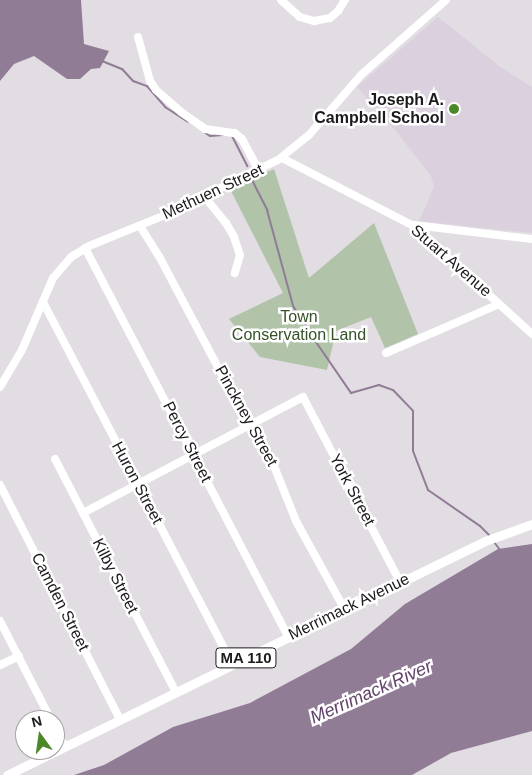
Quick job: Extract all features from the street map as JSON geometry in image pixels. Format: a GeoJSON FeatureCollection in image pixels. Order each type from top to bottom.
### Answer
{"type":"FeatureCollection","features":[{"type":"Feature","properties":{"kind":"main road","name":"Merrimack Avenue"},"geometry":{"type":"LineString","coordinates":[[65,746],[484,541],[532,524]]}},
{"type":"Feature","properties":{"kind":"main road","name":"Merrimack Avenue"},"geometry":{"type":"LineString","coordinates":[[7,775],[37,760]]}},
{"type":"Feature","properties":{"kind":"street"},"geometry":{"type":"LineString","coordinates":[[281,0],[300,17],[314,21],[330,18],[338,11],[345,0]]}},
{"type":"Feature","properties":{"kind":"street","name":"Methuen Street"},"geometry":{"type":"LineString","coordinates":[[0,386],[22,350],[59,270],[71,256],[85,248],[140,226],[259,171],[282,158],[318,127],[361,76],[446,0]]}},
{"type":"Feature","properties":{"kind":"street"},"geometry":{"type":"LineString","coordinates":[[138,37],[149,78],[156,90],[181,112],[205,128],[235,132],[242,139],[259,171]]}},
{"type":"Feature","properties":{"kind":"street","name":"Stuart Avenue"},"geometry":{"type":"LineString","coordinates":[[282,158],[412,225],[532,334]]}},
{"type":"Feature","properties":{"kind":"street"},"geometry":{"type":"LineString","coordinates":[[204,196],[226,223],[234,237],[240,255],[235,273]]}},
{"type":"Feature","properties":{"kind":"street"},"geometry":{"type":"LineString","coordinates":[[412,225],[532,239]]}},
{"type":"Feature","properties":{"kind":"street","name":"Pinckney Street"},"geometry":{"type":"LineString","coordinates":[[140,226],[159,256],[249,426],[272,461],[296,521],[345,610]]}},
{"type":"Feature","properties":{"kind":"street","name":"Percy Street"},"geometry":{"type":"LineString","coordinates":[[85,248],[288,637]]}},
{"type":"Feature","properties":{"kind":"street","name":"Huron Street"},"geometry":{"type":"LineString","coordinates":[[43,302],[232,664]]}},
{"type":"Feature","properties":{"kind":"street"},"geometry":{"type":"LineString","coordinates":[[386,353],[499,304]]}},
{"type":"Feature","properties":{"kind":"street","name":"York Street"},"geometry":{"type":"LineString","coordinates":[[249,426],[302,397],[400,582]]}},
{"type":"Feature","properties":{"kind":"street"},"geometry":{"type":"LineString","coordinates":[[83,513],[249,426]]}},
{"type":"Feature","properties":{"kind":"street","name":"Kilby Street"},"geometry":{"type":"LineString","coordinates":[[55,459],[176,692]]}},
{"type":"Feature","properties":{"kind":"street","name":"Camden Street"},"geometry":{"type":"LineString","coordinates":[[0,485],[120,720]]}},
{"type":"Feature","properties":{"kind":"street"},"geometry":{"type":"LineString","coordinates":[[0,621],[46,710]]}},
{"type":"Feature","properties":{"kind":"street"},"geometry":{"type":"LineString","coordinates":[[0,666],[19,656]]}},
{"type":"Feature","properties":{"kind":"shaded area","name":"Joseph A. Campbell School"},"geometry":{"type":"Polygon","coordinates":[[[438,17],[499,66],[532,87],[532,233],[419,221],[434,187],[431,176],[396,131],[357,87],[438,17]]]}},
{"type":"Feature","properties":{"kind":"green space","name":"Town Conservation Land"},"geometry":{"type":"Polygon","coordinates":[[[274,169],[309,278],[374,223],[418,334],[385,348],[371,317],[336,331],[327,370],[260,357],[229,319],[283,293],[230,189],[274,169]]]}},
{"type":"Feature","properties":{"kind":"water"},"geometry":{"type":"Polygon","coordinates":[[[0,0],[81,0],[84,44],[109,51],[100,68],[91,69],[80,79],[67,79],[34,56],[14,64],[0,81],[0,0]]]}},
{"type":"Feature","properties":{"kind":"water","name":"Merrimack River"},"geometry":{"type":"Polygon","coordinates":[[[532,544],[532,731],[451,753],[412,775],[74,775],[104,765],[173,727],[250,703],[351,649],[405,604],[498,549],[532,544]]]}},
{"type":"Feature","properties":{"kind":"waterway"},"geometry":{"type":"LineString","coordinates":[[102,61],[122,69],[133,81],[147,86],[165,107],[188,122]]}},
{"type":"Feature","properties":{"kind":"waterway"},"geometry":{"type":"LineString","coordinates":[[204,132],[210,136],[223,135]]}},
{"type":"Feature","properties":{"kind":"waterway"},"geometry":{"type":"LineString","coordinates":[[232,136],[247,166]]}},
{"type":"Feature","properties":{"kind":"waterway"},"geometry":{"type":"LineString","coordinates":[[252,180],[267,210],[293,306],[316,342],[351,393],[379,385],[393,390],[413,411],[413,451],[428,490],[480,526],[490,536]]}},
{"type":"Feature","properties":{"kind":"waterway"},"geometry":{"type":"LineString","coordinates":[[494,542],[500,550]]}},
{"type":"Feature","properties":{"kind":"place","name":"Joseph A. Campbell School"},"geometry":{"type":"Point","coordinates":[454,109]}}]}
